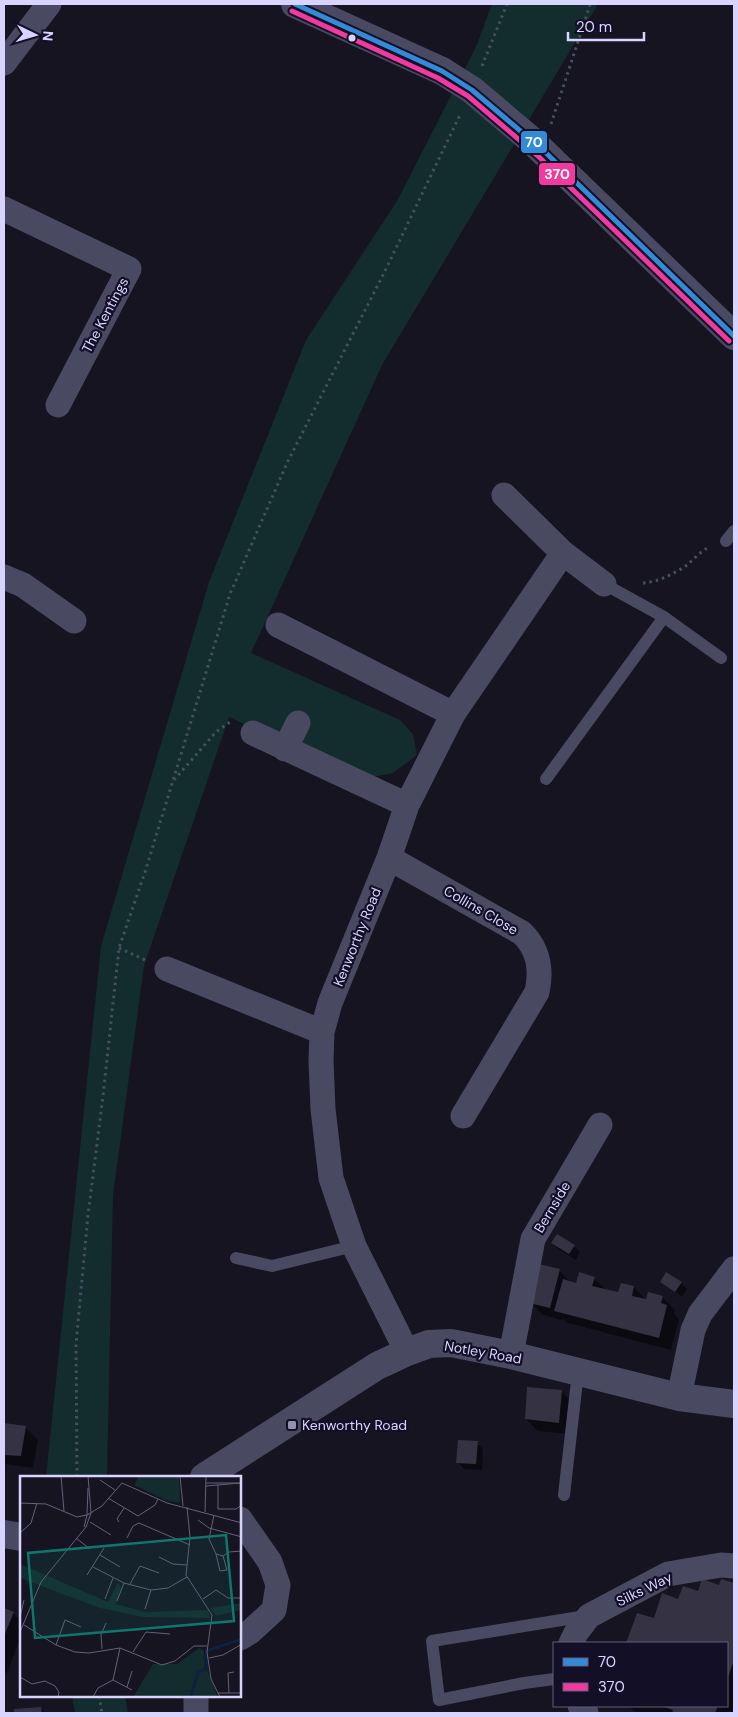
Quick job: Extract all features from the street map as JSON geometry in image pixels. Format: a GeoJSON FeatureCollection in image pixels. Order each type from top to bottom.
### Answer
{"type":"FeatureCollection","features":[{"type":"Feature","properties":{"kind":"street"},"geometry":{"type":"LineString","coordinates":[[4,62],[49,4]]}},
{"type":"Feature","properties":{"kind":"street"},"geometry":{"type":"LineString","coordinates":[[309,7],[442,71],[472,90],[537,145],[734,336]]}},
{"type":"Feature","properties":{"kind":"street","name":"The Kentings"},"geometry":{"type":"LineString","coordinates":[[4,209],[129,269],[58,405]]}},
{"type":"Feature","properties":{"kind":"street"},"geometry":{"type":"LineString","coordinates":[[504,495],[563,553],[604,584]]}},
{"type":"Feature","properties":{"kind":"street","name":"Kenworthy Road"},"geometry":{"type":"LineString","coordinates":[[406,1352],[354,1246],[331,1178],[323,1109],[322,1032],[330,1003],[389,858],[407,805],[453,714],[563,553]]}},
{"type":"Feature","properties":{"kind":"street"},"geometry":{"type":"LineString","coordinates":[[4,577],[23,585],[74,621]]}},
{"type":"Feature","properties":{"kind":"street"},"geometry":{"type":"LineString","coordinates":[[278,625],[453,714]]}},
{"type":"Feature","properties":{"kind":"street"},"geometry":{"type":"LineString","coordinates":[[286,749],[298,723]]}},
{"type":"Feature","properties":{"kind":"street"},"geometry":{"type":"LineString","coordinates":[[253,734],[407,805]]}},
{"type":"Feature","properties":{"kind":"street","name":"Collins Close"},"geometry":{"type":"LineString","coordinates":[[389,858],[522,933],[536,951],[540,979],[537,992],[462,1116]]}},
{"type":"Feature","properties":{"kind":"street"},"geometry":{"type":"LineString","coordinates":[[166,969],[322,1032]]}},
{"type":"Feature","properties":{"kind":"street","name":"Bernside"},"geometry":{"type":"LineString","coordinates":[[511,1355],[533,1239],[600,1125]]}},
{"type":"Feature","properties":{"kind":"street"},"geometry":{"type":"LineString","coordinates":[[679,1397],[693,1330],[700,1314],[734,1268]]}},
{"type":"Feature","properties":{"kind":"street","name":"Notley Road"},"geometry":{"type":"LineString","coordinates":[[208,1476],[377,1366],[428,1344],[451,1343],[511,1355],[679,1397],[734,1404]]}},
{"type":"Feature","properties":{"kind":"street"},"geometry":{"type":"LineString","coordinates":[[241,1520],[270,1562],[278,1585],[274,1610],[250,1632],[241,1637]]}},
{"type":"Feature","properties":{"kind":"street"},"geometry":{"type":"LineString","coordinates":[[4,1534],[20,1537]]}},
{"type":"Feature","properties":{"kind":"street","name":"Silks Way"},"geometry":{"type":"LineString","coordinates":[[572,1642],[589,1616],[668,1574],[721,1565],[734,1566]]}},
{"type":"Feature","properties":{"kind":"street"},"geometry":{"type":"LineString","coordinates":[[196,1697],[196,1713]]}},
{"type":"Feature","properties":{"kind":"lane"},"geometry":{"type":"LineString","coordinates":[[726,541],[734,531]]}},
{"type":"Feature","properties":{"kind":"lane"},"geometry":{"type":"LineString","coordinates":[[604,584],[664,617],[721,658]]}},
{"type":"Feature","properties":{"kind":"lane"},"geometry":{"type":"LineString","coordinates":[[546,779],[664,617]]}},
{"type":"Feature","properties":{"kind":"lane"},"geometry":{"type":"LineString","coordinates":[[236,1258],[272,1266],[354,1246]]}},
{"type":"Feature","properties":{"kind":"lane"},"geometry":{"type":"LineString","coordinates":[[564,1495],[578,1372]]}},
{"type":"Feature","properties":{"kind":"lane"},"geometry":{"type":"LineString","coordinates":[[553,1679],[439,1700],[432,1641],[589,1616]]}},
{"type":"Feature","properties":{"kind":"path"},"geometry":{"type":"LineString","coordinates":[[537,145],[589,4]]}},
{"type":"Feature","properties":{"kind":"path"},"geometry":{"type":"LineString","coordinates":[[604,584],[622,578],[639,583],[651,582],[685,566],[706,548],[726,541]]}},
{"type":"Feature","properties":{"kind":"path"},"geometry":{"type":"LineString","coordinates":[[172,783],[216,732],[242,713],[253,734]]}},
{"type":"Feature","properties":{"kind":"path"},"geometry":{"type":"LineString","coordinates":[[99,1697],[102,1713]]}},
{"type":"Feature","properties":{"kind":"green space"},"geometry":{"type":"Polygon","coordinates":[[[492,4],[598,4],[382,365],[251,653],[400,720],[413,734],[417,755],[393,773],[363,779],[229,717],[144,966],[113,1195],[107,1476],[46,1476],[101,946],[209,582],[306,340],[397,201],[476,47],[492,4]]]}},
{"type":"Feature","properties":{"kind":"green space"},"geometry":{"type":"Polygon","coordinates":[[[72,1697],[125,1697],[128,1713],[75,1713],[72,1697]]]}},
{"type":"Feature","properties":{"kind":"building"},"geometry":{"type":"Polygon","coordinates":[[[557,1234],[575,1245],[569,1254],[551,1243],[557,1234]]]}},
{"type":"Feature","properties":{"kind":"building"},"geometry":{"type":"Polygon","coordinates":[[[539,1264],[560,1269],[550,1308],[529,1303],[539,1264]]]}},
{"type":"Feature","properties":{"kind":"building"},"geometry":{"type":"Polygon","coordinates":[[[579,1272],[595,1277],[592,1286],[618,1292],[621,1283],[634,1286],[632,1296],[646,1299],[648,1292],[663,1296],[661,1303],[667,1305],[659,1338],[554,1311],[563,1279],[576,1283],[579,1272]]]}},
{"type":"Feature","properties":{"kind":"building"},"geometry":{"type":"Polygon","coordinates":[[[666,1272],[682,1282],[675,1292],[660,1282],[666,1272]]]}},
{"type":"Feature","properties":{"kind":"building"},"geometry":{"type":"Polygon","coordinates":[[[527,1387],[562,1390],[559,1423],[525,1419],[527,1387]]]}},
{"type":"Feature","properties":{"kind":"building"},"geometry":{"type":"Polygon","coordinates":[[[4,1423],[26,1426],[21,1456],[4,1455],[4,1423]]]}},
{"type":"Feature","properties":{"kind":"building"},"geometry":{"type":"Polygon","coordinates":[[[458,1440],[478,1441],[476,1464],[456,1463],[458,1440]]]}},
{"type":"Feature","properties":{"kind":"building"},"geometry":{"type":"Polygon","coordinates":[[[702,1579],[719,1585],[721,1579],[734,1583],[734,1660],[728,1677],[728,1642],[626,1642],[637,1613],[654,1618],[662,1593],[678,1599],[683,1586],[698,1591],[702,1579]]]}},
{"type":"Feature","properties":{"kind":"building"},"geometry":{"type":"Polygon","coordinates":[[[4,1608],[14,1612],[4,1636],[4,1608]]]}},
{"type":"Feature","properties":{"kind":"building"},"geometry":{"type":"Polygon","coordinates":[[[41,1707],[42,1713],[14,1713],[14,1709],[41,1707]]]}},
{"type":"Feature","properties":{"kind":"building"},"geometry":{"type":"Polygon","coordinates":[[[664,1707],[718,1707],[715,1713],[672,1713],[673,1710],[664,1707]]]}},
{"type":"Feature","properties":{"kind":"transit line","name":"70"},"geometry":{"type":"LineString","coordinates":[[295,4],[442,71],[472,90],[543,150],[734,336]]}},
{"type":"Feature","properties":{"kind":"transit line","name":"370"},"geometry":{"type":"LineString","coordinates":[[292,11],[438,78],[468,96],[538,156],[729,341]]}},
{"type":"Feature","properties":{"kind":"place","name":"Kenworthy Road"},"geometry":{"type":"Point","coordinates":[292,1425]}}]}
